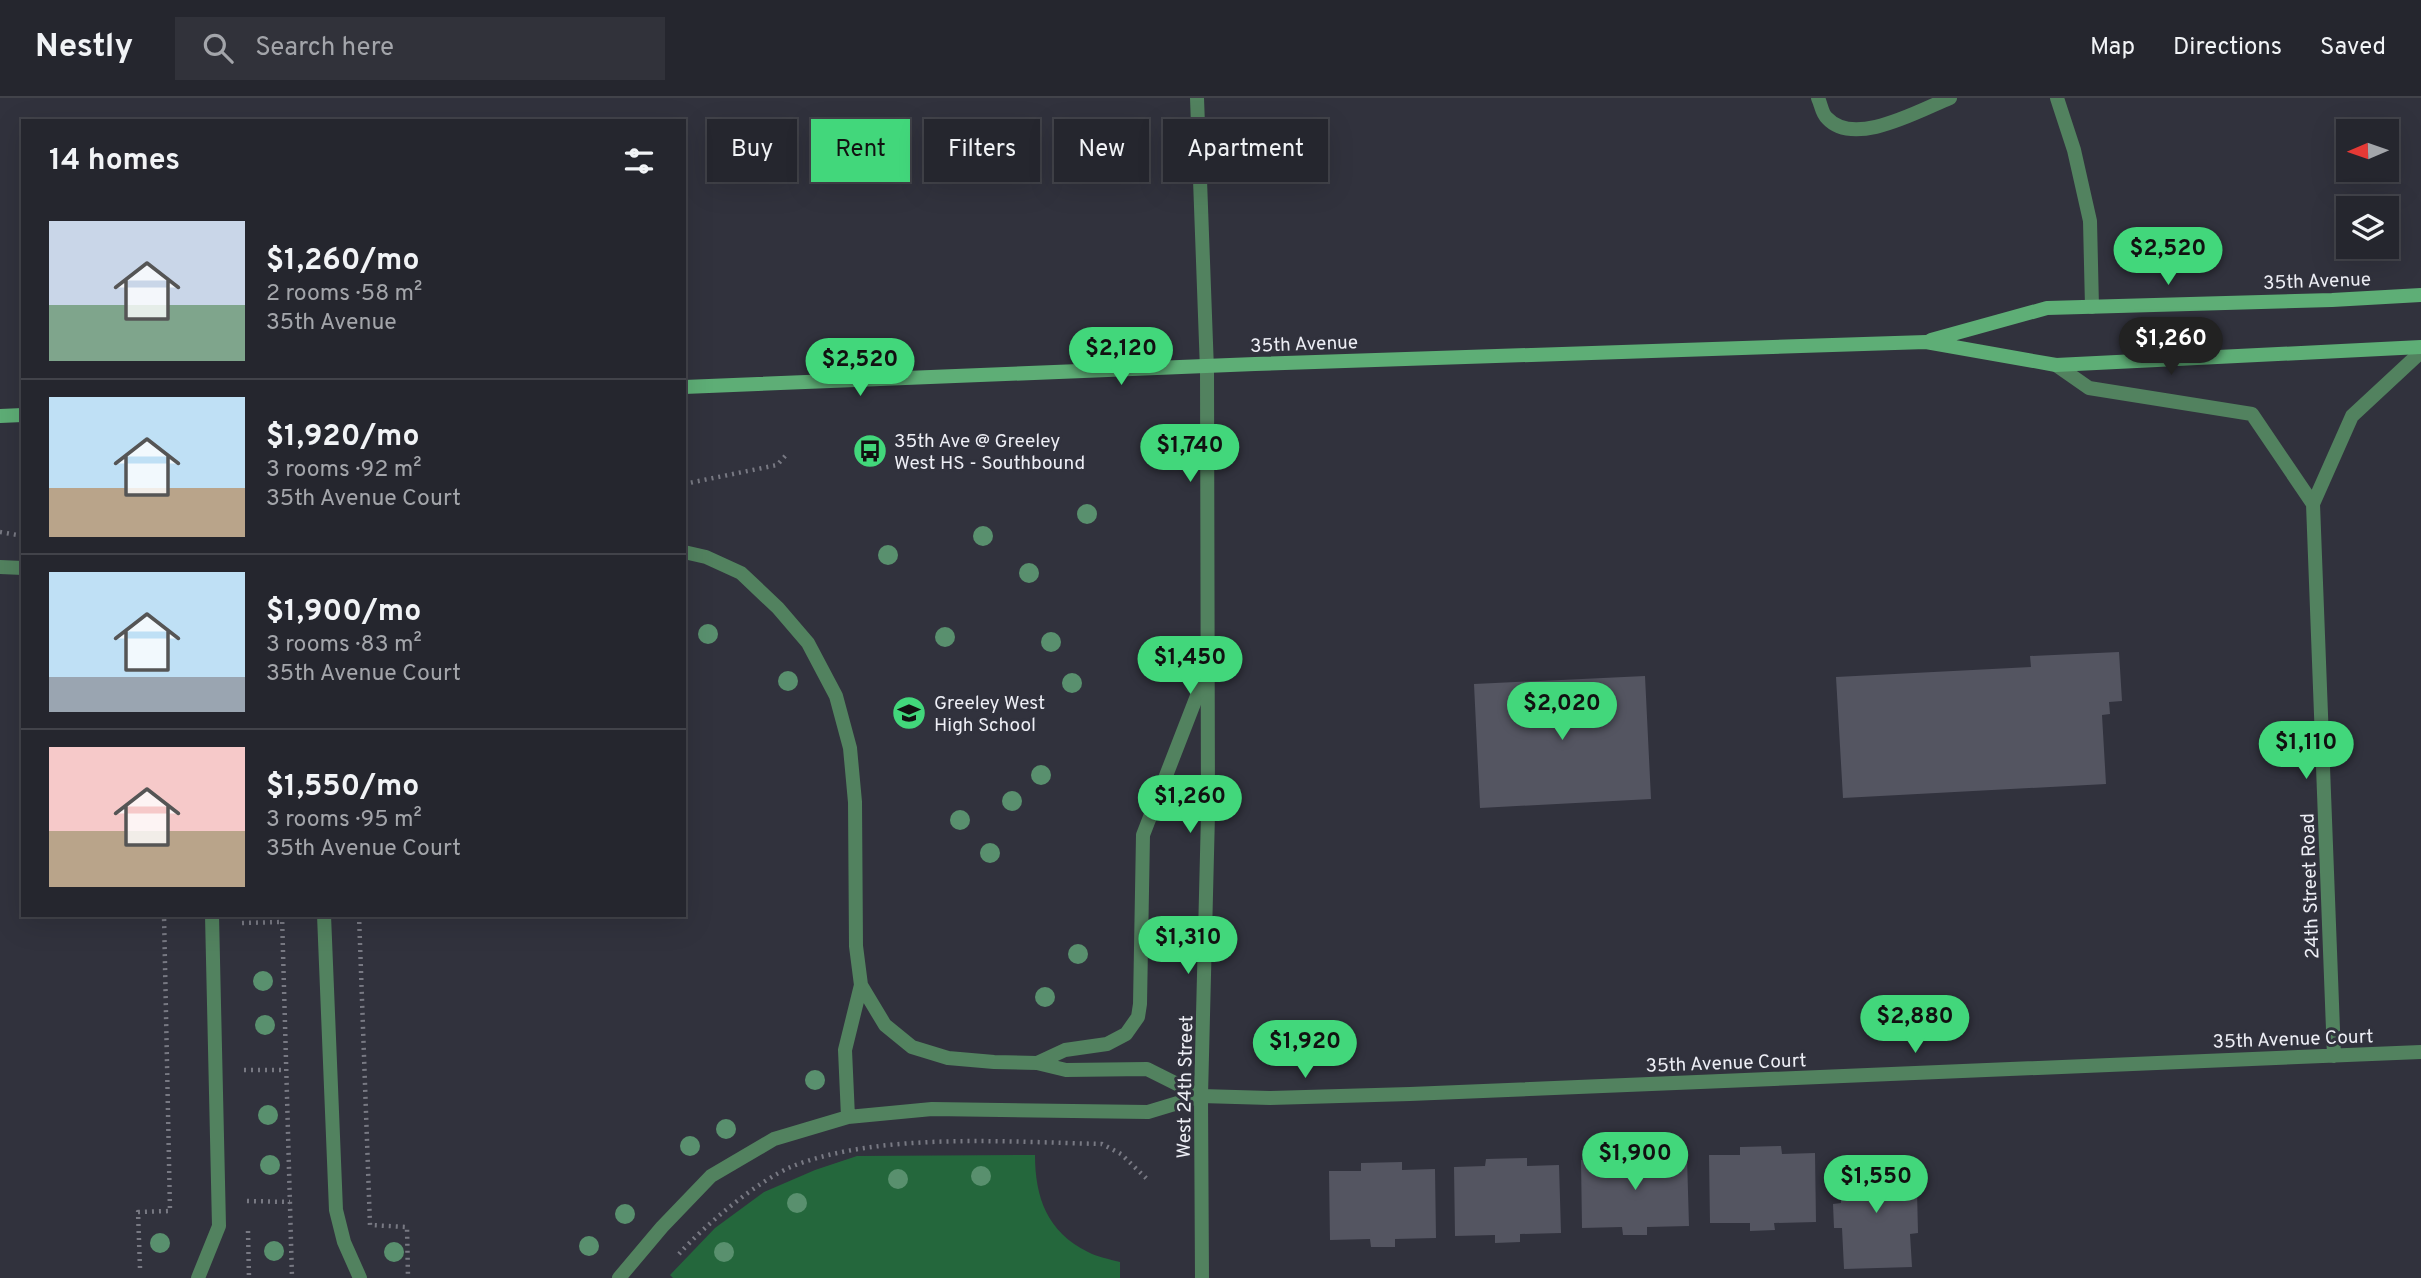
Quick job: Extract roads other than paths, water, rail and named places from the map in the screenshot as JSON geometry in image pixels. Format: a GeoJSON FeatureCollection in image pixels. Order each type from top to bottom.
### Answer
{"type":"FeatureCollection","features":[{"type":"Feature","properties":{"kind":"main road","name":"35th Avenue"},"geometry":{"type":"LineString","coordinates":[[1926,342],[2047,308],[2421,295]]}},
{"type":"Feature","properties":{"kind":"main road","name":"35th Avenue"},"geometry":{"type":"LineString","coordinates":[[686,387],[1926,342],[2056,365],[2421,349]]}},
{"type":"Feature","properties":{"kind":"main road"},"geometry":{"type":"LineString","coordinates":[[0,416],[21,415]]}},
{"type":"Feature","properties":{"kind":"street","name":"West 24th Street"},"geometry":{"type":"LineString","coordinates":[[1198,98],[1207,366],[1208,870],[1201,1096],[1202,1278]]}},
{"type":"Feature","properties":{"kind":"street"},"geometry":{"type":"LineString","coordinates":[[1818,98],[1826,118],[1843,130],[1871,129],[1950,98]]}},
{"type":"Feature","properties":{"kind":"street"},"geometry":{"type":"LineString","coordinates":[[2057,98],[2074,150],[2090,221],[2092,307]]}},
{"type":"Feature","properties":{"kind":"street","name":"24th Street Road"},"geometry":{"type":"LineString","coordinates":[[2334,1056],[2313,504],[2352,416],[2421,349]]}},
{"type":"Feature","properties":{"kind":"street"},"geometry":{"type":"LineString","coordinates":[[2056,365],[2089,388],[2252,414],[2313,504]]}},
{"type":"Feature","properties":{"kind":"street"},"geometry":{"type":"LineString","coordinates":[[686,553],[741,573],[778,608],[808,643],[835,696],[850,748],[855,802],[856,946],[861,985],[845,1050],[848,1117]]}},
{"type":"Feature","properties":{"kind":"street"},"geometry":{"type":"LineString","coordinates":[[0,567],[21,568]]}},
{"type":"Feature","properties":{"kind":"street"},"geometry":{"type":"LineString","coordinates":[[1037,1063],[1065,1050],[1107,1044],[1126,1034],[1138,1017],[1143,835],[1208,668]]}},
{"type":"Feature","properties":{"kind":"street"},"geometry":{"type":"LineString","coordinates":[[198,1278],[219,1226],[212,917]]}},
{"type":"Feature","properties":{"kind":"street"},"geometry":{"type":"LineString","coordinates":[[324,917],[336,1210],[344,1242],[360,1278]]}},
{"type":"Feature","properties":{"kind":"street"},"geometry":{"type":"LineString","coordinates":[[861,985],[885,1025],[912,1047],[948,1058],[1037,1063],[1066,1070],[1147,1069],[1201,1096]]}},
{"type":"Feature","properties":{"kind":"street","name":"35th Avenue Court"},"geometry":{"type":"LineString","coordinates":[[1201,1096],[1270,1098],[1382,1095],[2421,1052]]}},
{"type":"Feature","properties":{"kind":"street"},"geometry":{"type":"LineString","coordinates":[[619,1278],[662,1227],[711,1176],[774,1139],[848,1117],[932,1109],[1148,1112],[1201,1096]]}},
{"type":"Feature","properties":{"kind":"place","name":"35th Ave @ Greeley West HS - Southbound"},"geometry":{"type":"Point","coordinates":[870,451]}},
{"type":"Feature","properties":{"kind":"place","name":"Greeley West High School"},"geometry":{"type":"Point","coordinates":[909,713]}}]}
